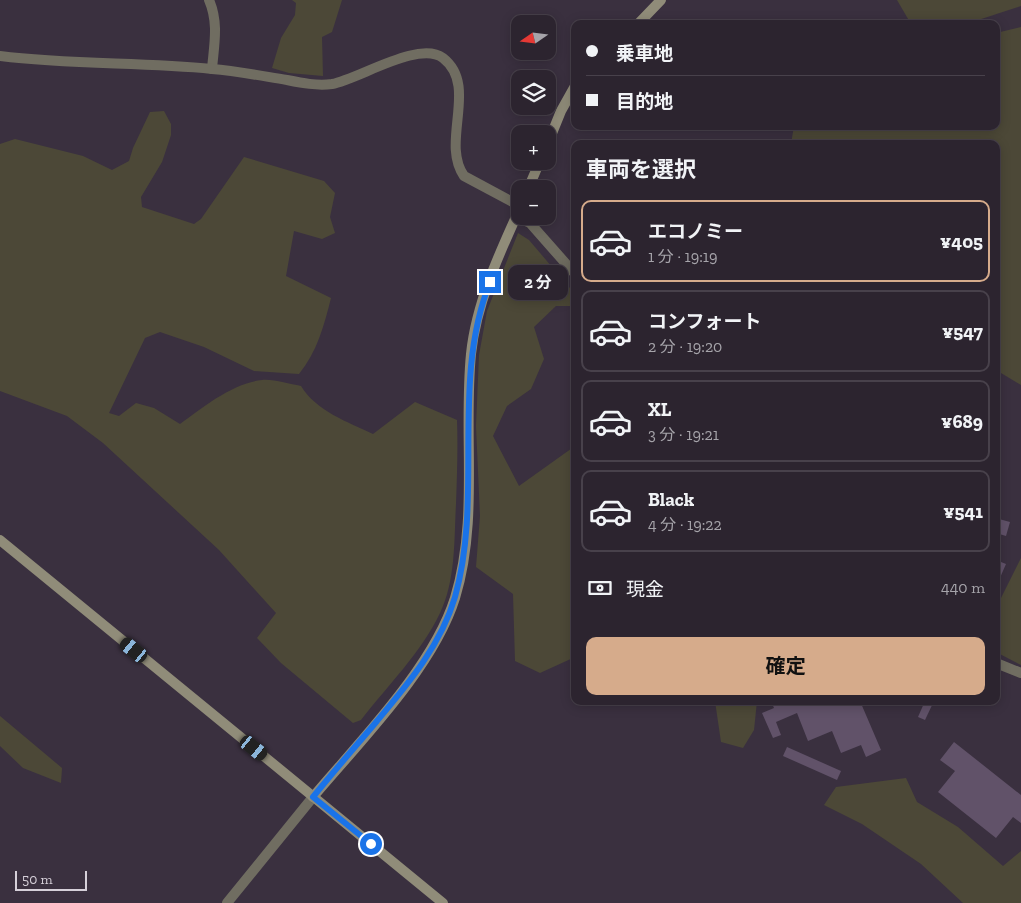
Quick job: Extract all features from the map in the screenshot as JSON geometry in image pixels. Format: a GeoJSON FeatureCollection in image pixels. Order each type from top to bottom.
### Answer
{"type":"FeatureCollection","features":[{"type":"Feature","properties":{"kind":"street"},"geometry":{"type":"LineString","coordinates":[[209,0],[214,14],[216,31],[212,69]]}},
{"type":"Feature","properties":{"kind":"street"},"geometry":{"type":"LineString","coordinates":[[642,20],[661,0]]}},
{"type":"Feature","properties":{"kind":"street"},"geometry":{"type":"LineString","coordinates":[[0,56],[38,61],[212,69],[321,85],[348,79],[411,55],[425,53],[442,57],[455,73],[459,85],[455,149],[458,168],[464,176],[511,205]]}},
{"type":"Feature","properties":{"kind":"street"},"geometry":{"type":"LineString","coordinates":[[555,125],[571,93]]}},
{"type":"Feature","properties":{"kind":"street"},"geometry":{"type":"LineString","coordinates":[[228,903],[396,698],[433,647],[446,621],[455,598],[461,572],[466,533],[471,354],[482,302],[513,225]]}},
{"type":"Feature","properties":{"kind":"street"},"geometry":{"type":"LineString","coordinates":[[532,225],[571,269]]}},
{"type":"Feature","properties":{"kind":"street"},"geometry":{"type":"LineString","coordinates":[[0,540],[443,903]]}},
{"type":"Feature","properties":{"kind":"street"},"geometry":{"type":"LineString","coordinates":[[1000,665],[1021,673]]}},
{"type":"Feature","properties":{"kind":"shaded area"},"geometry":{"type":"Polygon","coordinates":[[[292,0],[342,0],[332,32],[322,37],[323,76],[289,73],[272,68],[281,38],[295,15],[296,3],[292,0]]]}},
{"type":"Feature","properties":{"kind":"shaded area"},"geometry":{"type":"Polygon","coordinates":[[[897,0],[1021,0],[1021,6],[978,20],[909,20],[897,0]]]}},
{"type":"Feature","properties":{"kind":"shaded area"},"geometry":{"type":"Polygon","coordinates":[[[1021,27],[1021,385],[1000,372],[1000,140],[792,140],[793,130],[1000,130],[1000,32],[1021,27]]]}},
{"type":"Feature","properties":{"kind":"shaded area"},"geometry":{"type":"Polygon","coordinates":[[[164,111],[171,124],[171,135],[162,162],[141,197],[142,207],[194,224],[201,219],[244,157],[324,181],[335,193],[330,217],[335,233],[322,239],[294,231],[286,276],[331,298],[323,329],[315,348],[299,374],[254,371],[204,347],[160,332],[145,338],[109,413],[119,416],[136,403],[154,408],[180,424],[208,403],[229,391],[251,382],[267,380],[301,386],[307,395],[333,415],[373,434],[415,402],[457,420],[454,545],[452,573],[445,600],[432,628],[414,655],[361,720],[353,723],[281,663],[257,638],[276,613],[219,550],[103,443],[67,416],[0,391],[0,144],[15,139],[83,156],[112,170],[129,161],[150,112],[164,111]]]}},
{"type":"Feature","properties":{"kind":"shaded area"},"geometry":{"type":"Polygon","coordinates":[[[518,233],[529,240],[571,289],[570,306],[556,306],[534,327],[544,359],[531,389],[507,406],[493,436],[519,486],[571,449],[571,659],[540,673],[515,661],[513,594],[476,567],[480,516],[476,426],[479,355],[487,311],[518,233]]]}},
{"type":"Feature","properties":{"kind":"shaded area"},"geometry":{"type":"Polygon","coordinates":[[[1021,558],[1021,665],[1000,654],[1000,600],[1021,558]]]}},
{"type":"Feature","properties":{"kind":"shaded area"},"geometry":{"type":"Polygon","coordinates":[[[716,705],[757,705],[754,730],[743,748],[721,742],[716,705]]]}},
{"type":"Feature","properties":{"kind":"shaded area"},"geometry":{"type":"Polygon","coordinates":[[[0,716],[62,768],[61,783],[23,768],[0,746],[0,716]]]}},
{"type":"Feature","properties":{"kind":"shaded area"},"geometry":{"type":"Polygon","coordinates":[[[906,778],[917,802],[958,827],[1003,866],[1021,851],[1021,903],[963,903],[921,864],[862,824],[824,805],[836,787],[906,778]]]}},
{"type":"Feature","properties":{"kind":"building"},"geometry":{"type":"Polygon","coordinates":[[[1000,519],[1010,522],[1006,536],[1000,534],[1000,519]]]}},
{"type":"Feature","properties":{"kind":"building"},"geometry":{"type":"Polygon","coordinates":[[[1000,562],[1006,564],[1000,578],[1000,562]]]}},
{"type":"Feature","properties":{"kind":"building"},"geometry":{"type":"Polygon","coordinates":[[[773,705],[862,705],[881,750],[866,757],[861,745],[841,753],[832,731],[808,741],[797,713],[776,722],[781,735],[773,738],[762,713],[774,708],[773,705]]]}},
{"type":"Feature","properties":{"kind":"building"},"geometry":{"type":"Polygon","coordinates":[[[923,705],[932,705],[925,720],[918,717],[923,705]]]}},
{"type":"Feature","properties":{"kind":"building"},"geometry":{"type":"Polygon","coordinates":[[[954,742],[1021,795],[1021,823],[1013,817],[996,838],[938,792],[955,771],[940,760],[954,742]]]}},
{"type":"Feature","properties":{"kind":"building"},"geometry":{"type":"Polygon","coordinates":[[[787,747],[841,771],[837,780],[783,756],[787,747]]]}},
{"type":"Feature","properties":{"kind":"route"},"geometry":{"type":"LineString","coordinates":[[371,844],[313,797],[396,698],[422,663],[433,647],[455,598],[461,572],[466,533],[471,354],[482,302],[490,282]]}}]}
